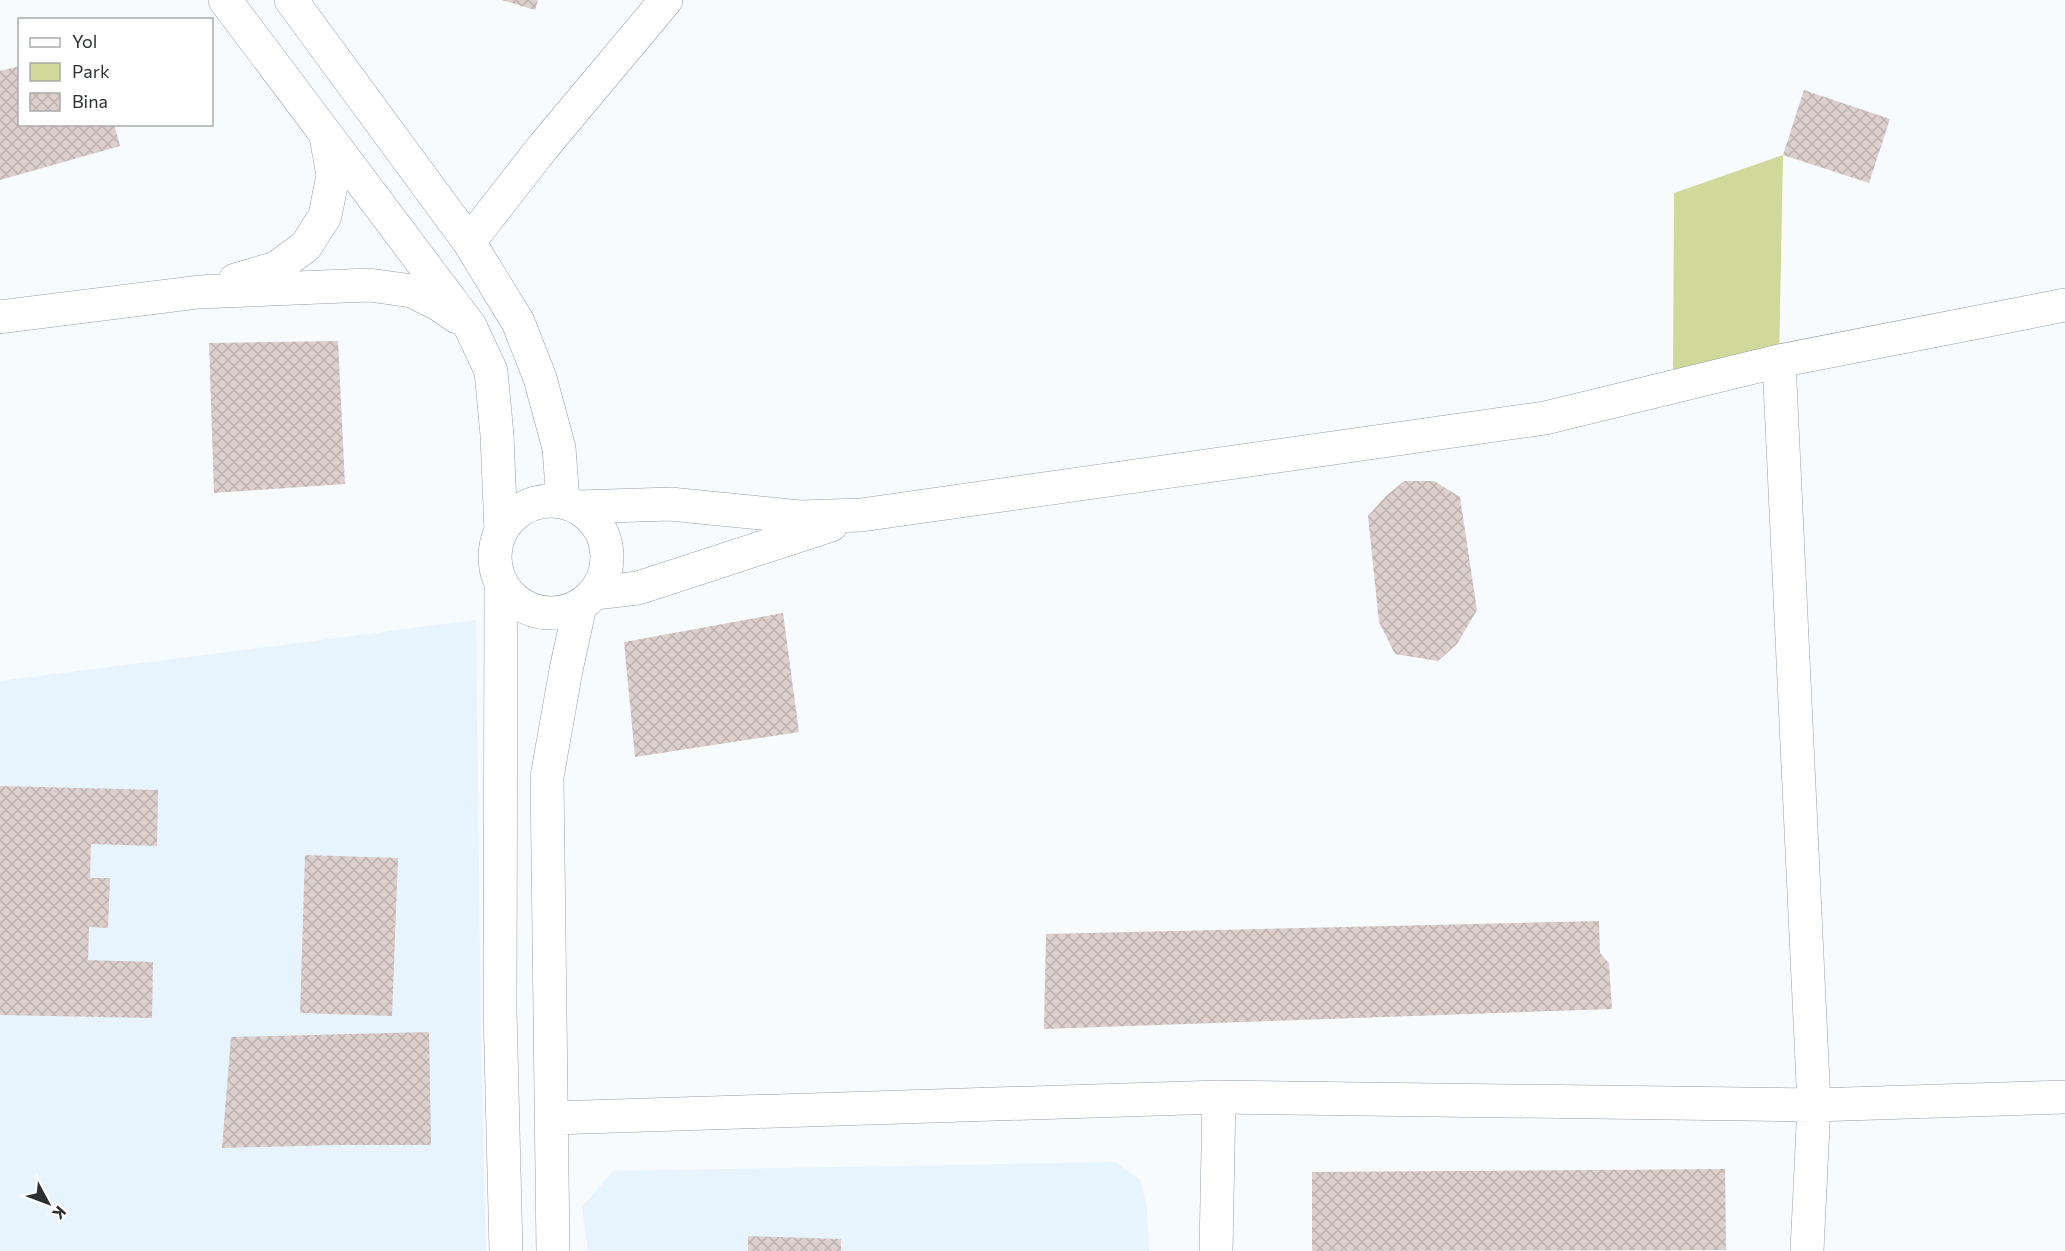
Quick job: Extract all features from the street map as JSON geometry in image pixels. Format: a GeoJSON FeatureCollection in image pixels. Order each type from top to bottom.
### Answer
{"type":"FeatureCollection","features":[{"type":"Feature","properties":{"kind":"street"},"geometry":{"type":"LineString","coordinates":[[199,0],[273,63]]}},
{"type":"Feature","properties":{"kind":"street"},"geometry":{"type":"LineString","coordinates":[[225,0],[325,130],[470,326],[491,371],[497,435],[501,531]]}},
{"type":"Feature","properties":{"kind":"street"},"geometry":{"type":"LineString","coordinates":[[291,0],[469,242],[518,322],[540,378],[559,448],[570,504],[596,521],[605,538],[609,557],[604,576],[588,600],[566,670],[547,777],[553,1251]]}},
{"type":"Feature","properties":{"kind":"street"},"geometry":{"type":"LineString","coordinates":[[469,242],[537,153],[666,0]]}},
{"type":"Feature","properties":{"kind":"street"},"geometry":{"type":"LineString","coordinates":[[199,292],[276,268],[306,246],[325,216],[333,175],[325,130]]}},
{"type":"Feature","properties":{"kind":"street"},"geometry":{"type":"LineString","coordinates":[[0,317],[199,292],[369,285],[411,291],[440,305],[470,326]]}},
{"type":"Feature","properties":{"kind":"street"},"geometry":{"type":"LineString","coordinates":[[861,515],[638,588],[588,600],[562,613],[544,613],[526,608],[512,597],[501,583],[495,566],[495,548],[501,531],[511,516],[526,506],[543,501],[570,504],[670,504],[800,517],[861,515],[1545,418],[1779,362],[2065,305]]}},
{"type":"Feature","properties":{"kind":"street"},"geometry":{"type":"LineString","coordinates":[[1779,362],[1814,1105],[1807,1251]]}},
{"type":"Feature","properties":{"kind":"street"},"geometry":{"type":"LineString","coordinates":[[501,583],[500,1010],[506,1251]]}},
{"type":"Feature","properties":{"kind":"street"},"geometry":{"type":"LineString","coordinates":[[1216,1251],[1219,1097]]}},
{"type":"Feature","properties":{"kind":"street"},"geometry":{"type":"LineString","coordinates":[[552,1118],[1219,1097],[1814,1105],[2065,1097]]}},
{"type":"Feature","properties":{"kind":"shaded area"},"geometry":{"type":"Polygon","coordinates":[[[476,620],[486,1251],[0,1251],[0,681],[476,620]]]}},
{"type":"Feature","properties":{"kind":"shaded area"},"geometry":{"type":"Polygon","coordinates":[[[1115,1162],[1140,1180],[1147,1207],[1149,1251],[588,1251],[582,1207],[613,1171],[1115,1162]]]}},
{"type":"Feature","properties":{"kind":"green space"},"geometry":{"type":"Polygon","coordinates":[[[1783,155],[1779,361],[1673,387],[1674,193],[1783,155]]]}},
{"type":"Feature","properties":{"kind":"building"},"geometry":{"type":"Polygon","coordinates":[[[502,0],[538,0],[535,10],[502,0]]]}},
{"type":"Feature","properties":{"kind":"building"},"geometry":{"type":"Polygon","coordinates":[[[18,66],[18,126],[115,126],[120,146],[0,180],[0,71],[18,66]]]}},
{"type":"Feature","properties":{"kind":"building"},"geometry":{"type":"Polygon","coordinates":[[[1804,90],[1890,119],[1869,183],[1783,155],[1804,90]]]}},
{"type":"Feature","properties":{"kind":"building"},"geometry":{"type":"Polygon","coordinates":[[[338,341],[345,484],[214,493],[209,343],[338,341]]]}},
{"type":"Feature","properties":{"kind":"building"},"geometry":{"type":"Polygon","coordinates":[[[1404,481],[1434,481],[1460,497],[1477,610],[1457,644],[1438,661],[1395,654],[1379,622],[1368,516],[1404,481]]]}},
{"type":"Feature","properties":{"kind":"building"},"geometry":{"type":"Polygon","coordinates":[[[783,613],[799,732],[635,757],[624,642],[783,613]]]}},
{"type":"Feature","properties":{"kind":"building"},"geometry":{"type":"Polygon","coordinates":[[[0,786],[158,790],[157,846],[91,844],[90,878],[110,878],[108,928],[89,927],[88,960],[153,962],[152,1018],[0,1015],[0,786]]]}},
{"type":"Feature","properties":{"kind":"building"},"geometry":{"type":"Polygon","coordinates":[[[305,855],[398,858],[392,1016],[300,1013],[305,855]]]}},
{"type":"Feature","properties":{"kind":"building"},"geometry":{"type":"Polygon","coordinates":[[[1599,921],[1600,953],[1609,963],[1612,1009],[1044,1029],[1046,934],[1599,921]]]}},
{"type":"Feature","properties":{"kind":"building"},"geometry":{"type":"Polygon","coordinates":[[[429,1032],[431,1145],[222,1148],[231,1037],[429,1032]]]}},
{"type":"Feature","properties":{"kind":"building"},"geometry":{"type":"Polygon","coordinates":[[[1725,1169],[1726,1250],[1312,1251],[1312,1172],[1725,1169]]]}},
{"type":"Feature","properties":{"kind":"building"},"geometry":{"type":"Polygon","coordinates":[[[748,1236],[841,1239],[841,1251],[748,1251],[748,1236]]]}}]}
